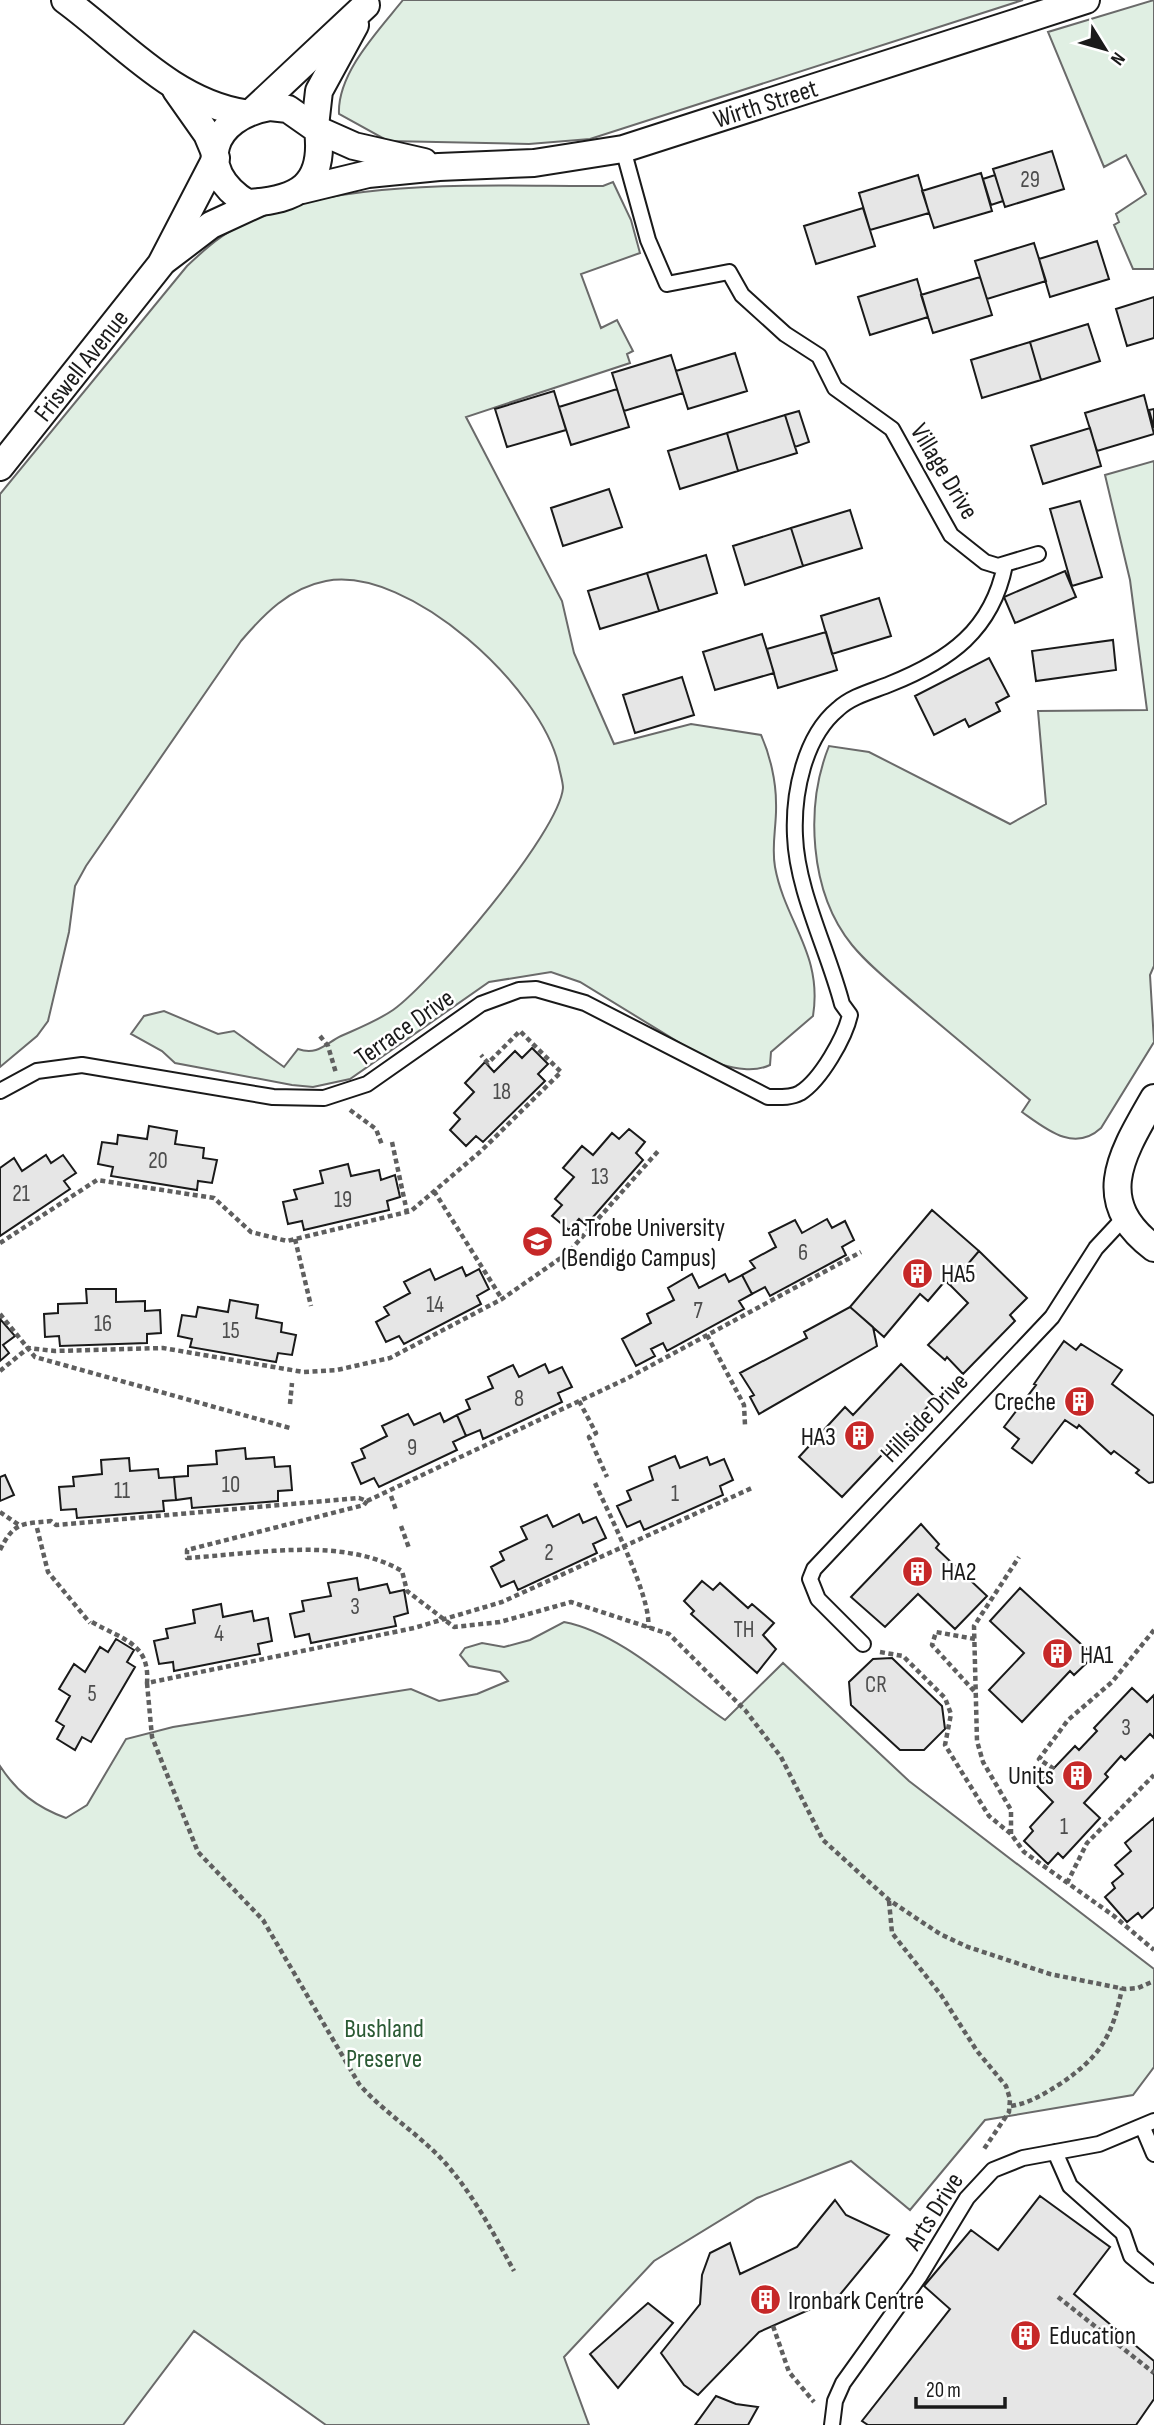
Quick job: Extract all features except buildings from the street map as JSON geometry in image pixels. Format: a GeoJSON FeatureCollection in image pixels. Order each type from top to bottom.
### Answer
{"type":"FeatureCollection","features":[{"type":"Feature","properties":{"kind":"street"},"geometry":{"type":"LineString","coordinates":[[65,0],[170,83],[222,109],[288,109],[316,128]]}},
{"type":"Feature","properties":{"kind":"street","name":"Wirth Street"},"geometry":{"type":"LineString","coordinates":[[302,190],[368,174],[439,167],[534,163],[623,149],[1086,0]]}},
{"type":"Feature","properties":{"kind":"street"},"geometry":{"type":"LineString","coordinates":[[170,83],[196,117],[216,155],[223,182],[233,194],[247,203],[287,197],[302,190],[319,163],[316,128],[319,91],[368,2]]}},
{"type":"Feature","properties":{"kind":"street"},"geometry":{"type":"LineString","coordinates":[[216,155],[228,124],[249,111],[368,2]]}},
{"type":"Feature","properties":{"kind":"street","name":"Wirth Street"},"geometry":{"type":"LineString","coordinates":[[316,128],[354,146],[439,167]]}},
{"type":"Feature","properties":{"kind":"street","name":"Friswell Avenue"},"geometry":{"type":"LineString","coordinates":[[0,467],[161,264],[216,155]]}},
{"type":"Feature","properties":{"kind":"street","name":"Friswell Avenue"},"geometry":{"type":"LineString","coordinates":[[161,264],[211,225],[261,202]]}},
{"type":"Feature","properties":{"kind":"street"},"geometry":{"type":"LineString","coordinates":[[1154,1098],[1121,1161],[1117,1182],[1123,1220],[1154,1248]]}},
{"type":"Feature","properties":{"kind":"lane","name":"Village Drive"},"geometry":{"type":"LineString","coordinates":[[623,149],[648,240],[667,284],[729,272],[742,295],[785,334],[818,356],[835,388],[892,429],[951,535],[985,562],[1005,565]]}},
{"type":"Feature","properties":{"kind":"lane"},"geometry":{"type":"LineString","coordinates":[[1005,565],[1038,554]]}},
{"type":"Feature","properties":{"kind":"lane","name":"Terrace Drive"},"geometry":{"type":"LineString","coordinates":[[0,1091],[37,1071],[82,1065],[273,1097],[324,1098],[367,1084],[481,1004],[519,990],[536,989],[584,1003],[768,1097],[786,1097],[800,1093],[812,1082],[846,1032],[850,1015],[842,1004],[796,851],[798,798],[812,741],[828,717],[850,700],[922,669],[965,642],[986,617],[1000,588],[1005,565]]}},
{"type":"Feature","properties":{"kind":"lane","name":"Hillside Drive"},"geometry":{"type":"LineString","coordinates":[[863,1644],[818,1599],[810,1579],[814,1569],[1044,1326],[1104,1238],[1123,1220]]}},
{"type":"Feature","properties":{"kind":"lane"},"geometry":{"type":"LineString","coordinates":[[1149,2125],[1154,2154]]}},
{"type":"Feature","properties":{"kind":"lane","name":"Arts Drive"},"geometry":{"type":"LineString","coordinates":[[831,2423],[835,2401],[851,2370],[919,2277],[967,2198],[993,2170],[1023,2158],[1099,2144],[1149,2125]]}},
{"type":"Feature","properties":{"kind":"lane"},"geometry":{"type":"LineString","coordinates":[[1055,2152],[1070,2186],[1123,2233],[1131,2256],[1154,2276]]}},
{"type":"Feature","properties":{"kind":"path"},"geometry":{"type":"LineString","coordinates":[[0,1243],[97,1180],[214,1198],[251,1232],[287,1241],[407,1212],[481,1151],[561,1072],[520,1031],[488,1063],[481,1055]]}},
{"type":"Feature","properties":{"kind":"path"},"geometry":{"type":"LineString","coordinates":[[392,1142],[407,1212]]}},
{"type":"Feature","properties":{"kind":"path"},"geometry":{"type":"LineString","coordinates":[[0,1371],[28,1348],[55,1351],[163,1348],[294,1371],[337,1370],[390,1357],[502,1300],[568,1253],[659,1150]]}},
{"type":"Feature","properties":{"kind":"path"},"geometry":{"type":"LineString","coordinates":[[434,1191],[502,1300]]}},
{"type":"Feature","properties":{"kind":"path"},"geometry":{"type":"LineString","coordinates":[[295,1239],[311,1306]]}},
{"type":"Feature","properties":{"kind":"path"},"geometry":{"type":"LineString","coordinates":[[861,1252],[579,1401],[367,1500],[364,1505],[187,1550],[187,1558],[337,1550],[377,1558],[402,1571],[407,1591],[454,1627],[500,1622],[571,1602],[669,1634],[745,1710],[781,1757],[822,1840],[889,1900],[940,1934],[968,1947],[1050,1974],[1122,1988],[1138,1988],[1154,1981]]}},
{"type":"Feature","properties":{"kind":"path"},"geometry":{"type":"LineString","coordinates":[[0,1314],[35,1357],[290,1428]]}},
{"type":"Feature","properties":{"kind":"path"},"geometry":{"type":"LineString","coordinates":[[707,1335],[744,1405],[745,1424]]}},
{"type":"Feature","properties":{"kind":"path"},"geometry":{"type":"LineString","coordinates":[[290,1404],[292,1383]]}},
{"type":"Feature","properties":{"kind":"path"},"geometry":{"type":"LineString","coordinates":[[579,1401],[596,1433],[589,1437],[607,1477]]}},
{"type":"Feature","properties":{"kind":"path"},"geometry":{"type":"LineString","coordinates":[[595,1483],[649,1616],[648,1628]]}},
{"type":"Feature","properties":{"kind":"path"},"geometry":{"type":"LineString","coordinates":[[147,1683],[445,1620],[502,1602],[754,1487]]}},
{"type":"Feature","properties":{"kind":"path"},"geometry":{"type":"LineString","coordinates":[[391,1496],[396,1510]]}},
{"type":"Feature","properties":{"kind":"path"},"geometry":{"type":"LineString","coordinates":[[0,1550],[13,1528],[19,1525],[51,1521],[57,1525],[359,1498],[367,1500]]}},
{"type":"Feature","properties":{"kind":"path"},"geometry":{"type":"LineString","coordinates":[[0,1512],[19,1525]]}},
{"type":"Feature","properties":{"kind":"path"},"geometry":{"type":"LineString","coordinates":[[401,1526],[409,1549]]}},
{"type":"Feature","properties":{"kind":"path"},"geometry":{"type":"LineString","coordinates":[[37,1528],[48,1572],[91,1623],[139,1649],[149,1663],[147,1683],[156,1750],[198,1852],[263,1920],[359,2084],[446,2164],[486,2220],[514,2271]]}},
{"type":"Feature","properties":{"kind":"path"},"geometry":{"type":"LineString","coordinates":[[1011,1834],[1011,1810],[979,1752],[974,1626],[1019,1557]]}},
{"type":"Feature","properties":{"kind":"path"},"geometry":{"type":"LineString","coordinates":[[1054,1769],[1039,1759],[1055,1735],[1112,1682],[1154,1630]]}},
{"type":"Feature","properties":{"kind":"path"},"geometry":{"type":"LineString","coordinates":[[975,1640],[936,1632],[932,1645],[976,1692]]}},
{"type":"Feature","properties":{"kind":"path"},"geometry":{"type":"LineString","coordinates":[[863,1644],[870,1651],[903,1656],[945,1698],[951,1714],[945,1745],[989,1816],[1011,1834],[1024,1852],[1114,1916],[1154,1950]]}},
{"type":"Feature","properties":{"kind":"path"},"geometry":{"type":"LineString","coordinates":[[1067,1883],[1087,1843],[1154,1775]]}},
{"type":"Feature","properties":{"kind":"path"},"geometry":{"type":"LineString","coordinates":[[889,1900],[892,1933],[941,1995],[984,2060],[1000,2076],[1011,2106]]}},
{"type":"Feature","properties":{"kind":"path"},"geometry":{"type":"LineString","coordinates":[[993,2170],[980,2156],[1011,2106],[1042,2095],[1089,2062],[1107,2038],[1122,1988]]}},
{"type":"Feature","properties":{"kind":"path"},"geometry":{"type":"LineString","coordinates":[[1058,2297],[1154,2372]]}},
{"type":"Feature","properties":{"kind":"path"},"geometry":{"type":"LineString","coordinates":[[773,2326],[789,2372],[831,2423]]}},
{"type":"Feature","properties":{"kind":"green space"},"geometry":{"type":"Polygon","coordinates":[[[403,0],[1023,0],[590,139],[529,144],[388,141],[339,114],[340,99],[352,68],[403,0]]]}},
{"type":"Feature","properties":{"kind":"green space"},"geometry":{"type":"Polygon","coordinates":[[[1154,0],[1154,269],[1133,269],[1114,225],[1119,222],[1116,214],[1146,194],[1126,155],[1104,167],[1048,32],[1154,0]]]}},
{"type":"Feature","properties":{"kind":"green space"},"geometry":{"type":"Polygon","coordinates":[[[613,182],[631,220],[640,253],[581,274],[601,328],[617,320],[633,351],[627,354],[630,363],[466,417],[562,601],[574,653],[614,744],[691,724],[761,735],[775,786],[775,867],[813,974],[813,1016],[771,1052],[770,1065],[756,1069],[733,1068],[711,1062],[580,982],[551,972],[489,982],[350,1079],[313,1087],[175,1063],[162,1051],[131,1034],[144,1016],[164,1011],[218,1034],[234,1031],[284,1067],[298,1049],[316,1050],[381,1018],[411,994],[463,939],[518,871],[556,809],[563,786],[548,736],[528,703],[500,670],[468,639],[432,612],[395,592],[359,581],[326,581],[313,584],[289,596],[268,612],[241,641],[86,866],[75,886],[69,932],[48,1021],[37,1036],[0,1067],[0,494],[187,266],[215,241],[234,229],[273,212],[317,200],[364,192],[464,186],[603,186],[613,182]]]}},
{"type":"Feature","properties":{"kind":"green space"},"geometry":{"type":"Polygon","coordinates":[[[1154,461],[1154,966],[1150,975],[1154,1042],[1101,1128],[1091,1135],[1070,1138],[1050,1131],[1022,1112],[1030,1100],[884,977],[852,945],[838,924],[819,875],[815,848],[816,795],[829,746],[869,752],[1010,824],[1046,804],[1038,711],[1147,710],[1130,580],[1105,475],[1154,461]]]}},
{"type":"Feature","properties":{"kind":"green space","name":"Bushland Preserve"},"geometry":{"type":"Polygon","coordinates":[[[564,1622],[606,1637],[627,1649],[725,1720],[783,1663],[909,1781],[1154,1969],[1154,2067],[1133,2095],[985,2120],[910,2210],[851,2161],[757,2198],[654,2261],[564,2357],[589,2425],[326,2425],[194,2331],[123,2425],[0,2425],[0,1766],[28,1798],[66,1818],[87,1805],[126,1739],[173,1727],[411,1689],[439,1701],[477,1694],[508,1681],[500,1672],[469,1666],[460,1655],[465,1648],[482,1643],[504,1647],[530,1640],[564,1622]]]}},
{"type":"Feature","properties":{"kind":"place","name":"La Trobe University (Bendigo Campus)"},"geometry":{"type":"Point","coordinates":[538,1242]}},
{"type":"Feature","properties":{"kind":"place","name":"HA5"},"geometry":{"type":"Point","coordinates":[918,1273]}},
{"type":"Feature","properties":{"kind":"place","name":"Creche"},"geometry":{"type":"Point","coordinates":[1079,1401]}},
{"type":"Feature","properties":{"kind":"place","name":"HA3"},"geometry":{"type":"Point","coordinates":[859,1436]}},
{"type":"Feature","properties":{"kind":"place","name":"HA2"},"geometry":{"type":"Point","coordinates":[918,1571]}},
{"type":"Feature","properties":{"kind":"place","name":"HA1"},"geometry":{"type":"Point","coordinates":[1057,1654]}},
{"type":"Feature","properties":{"kind":"place","name":"Units"},"geometry":{"type":"Point","coordinates":[1077,1775]}},
{"type":"Feature","properties":{"kind":"place","name":"Ironbark Centre"},"geometry":{"type":"Point","coordinates":[765,2300]}},
{"type":"Feature","properties":{"kind":"place","name":"Education"},"geometry":{"type":"Point","coordinates":[1026,2335]}}]}
